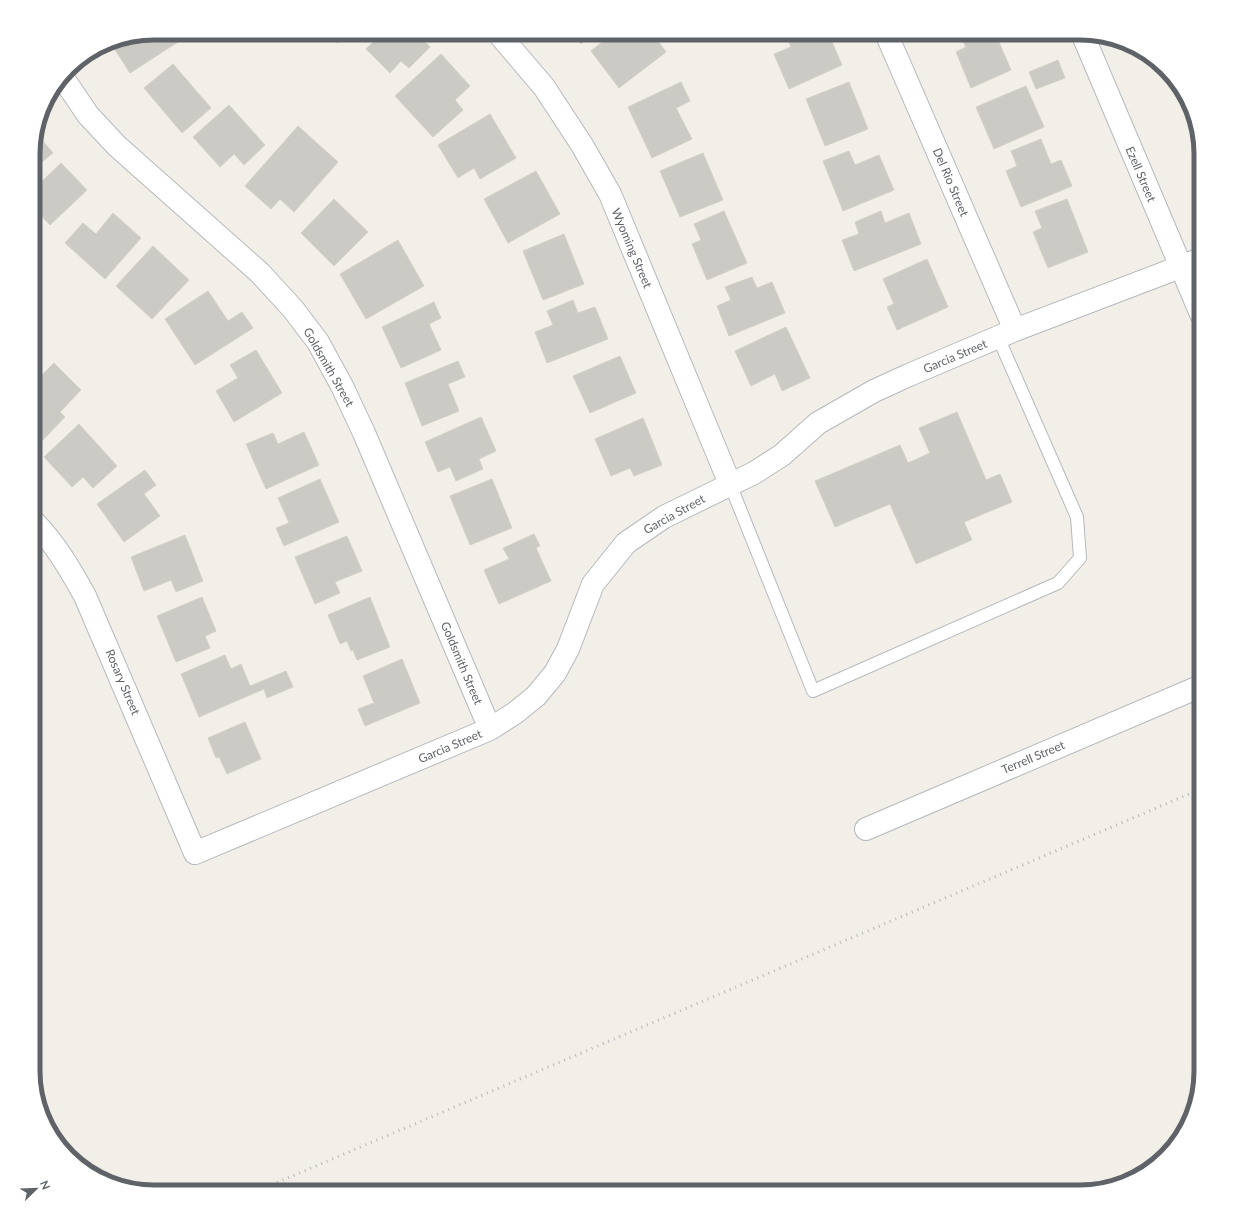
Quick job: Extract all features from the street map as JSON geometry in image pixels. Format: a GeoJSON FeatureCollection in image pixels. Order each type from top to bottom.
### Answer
{"type":"FeatureCollection","features":[{"type":"Feature","properties":{"kind":"street","name":"Wyoming Street"},"geometry":{"type":"LineString","coordinates":[[504,40],[544,86],[582,145],[610,194],[730,484]]}},
{"type":"Feature","properties":{"kind":"street","name":"Del Rio Street"},"geometry":{"type":"LineString","coordinates":[[889,40],[1007,334]]}},
{"type":"Feature","properties":{"kind":"street","name":"Ezell Street"},"geometry":{"type":"LineString","coordinates":[[1085,40],[1194,298]]}},
{"type":"Feature","properties":{"kind":"street","name":"Goldsmith Street"},"geometry":{"type":"LineString","coordinates":[[66,82],[88,115],[117,146],[260,273],[293,309],[318,342],[342,386],[364,433],[490,729]]}},
{"type":"Feature","properties":{"kind":"street","name":"Garcia Street"},"geometry":{"type":"LineString","coordinates":[[195,853],[490,729],[515,713],[536,696],[555,673],[568,649],[593,584],[626,543],[664,517],[754,473],[767,465],[782,455],[818,423],[874,391],[909,375],[1007,334],[1194,263]]}},
{"type":"Feature","properties":{"kind":"street","name":"Rosary Street"},"geometry":{"type":"LineString","coordinates":[[40,528],[66,561],[85,596],[195,853]]}},
{"type":"Feature","properties":{"kind":"street","name":"Terrell Street"},"geometry":{"type":"LineString","coordinates":[[866,829],[1194,689]]}},
{"type":"Feature","properties":{"kind":"lane"},"geometry":{"type":"LineString","coordinates":[[730,484],[813,691],[1058,583],[1080,558],[1077,517],[1007,334]]}},
{"type":"Feature","properties":{"kind":"building"},"geometry":{"type":"Polygon","coordinates":[[[147,40],[181,40],[130,73],[114,48],[132,42],[147,40]]]}},
{"type":"Feature","properties":{"kind":"building"},"geometry":{"type":"Polygon","coordinates":[[[375,40],[423,40],[430,47],[409,68],[401,61],[390,73],[366,49],[375,40]]]}},
{"type":"Feature","properties":{"kind":"building"},"geometry":{"type":"Polygon","coordinates":[[[578,40],[586,40],[581,44],[578,40]]]}},
{"type":"Feature","properties":{"kind":"building"},"geometry":{"type":"Polygon","coordinates":[[[604,40],[657,40],[666,52],[619,88],[591,51],[604,40]]]}},
{"type":"Feature","properties":{"kind":"building"},"geometry":{"type":"Polygon","coordinates":[[[788,40],[831,40],[842,65],[789,89],[774,54],[791,47],[788,40]]]}},
{"type":"Feature","properties":{"kind":"building"},"geometry":{"type":"Polygon","coordinates":[[[962,40],[998,40],[1011,70],[971,88],[956,52],[966,47],[962,40]]]}},
{"type":"Feature","properties":{"kind":"building"},"geometry":{"type":"Polygon","coordinates":[[[441,54],[470,86],[455,100],[463,110],[433,137],[395,96],[441,54]]]}},
{"type":"Feature","properties":{"kind":"building"},"geometry":{"type":"Polygon","coordinates":[[[1058,60],[1065,78],[1036,89],[1029,72],[1058,60]]]}},
{"type":"Feature","properties":{"kind":"building"},"geometry":{"type":"Polygon","coordinates":[[[173,64],[211,108],[182,133],[144,88],[173,64]]]}},
{"type":"Feature","properties":{"kind":"building"},"geometry":{"type":"Polygon","coordinates":[[[681,82],[690,101],[676,108],[692,139],[652,158],[628,107],[681,82]]]}},
{"type":"Feature","properties":{"kind":"building"},"geometry":{"type":"Polygon","coordinates":[[[849,82],[868,129],[825,146],[806,99],[849,82]]]}},
{"type":"Feature","properties":{"kind":"building"},"geometry":{"type":"Polygon","coordinates":[[[1026,86],[1044,127],[994,149],[976,107],[1026,86]]]}},
{"type":"Feature","properties":{"kind":"building"},"geometry":{"type":"Polygon","coordinates":[[[229,105],[265,145],[244,165],[234,154],[220,167],[193,137],[229,105]]]}},
{"type":"Feature","properties":{"kind":"building"},"geometry":{"type":"Polygon","coordinates":[[[490,114],[516,158],[480,179],[474,168],[458,178],[438,145],[490,114]]]}},
{"type":"Feature","properties":{"kind":"building"},"geometry":{"type":"Polygon","coordinates":[[[298,126],[338,162],[294,212],[280,199],[271,209],[245,186],[298,126]]]}},
{"type":"Feature","properties":{"kind":"building"},"geometry":{"type":"Polygon","coordinates":[[[41,139],[53,153],[40,163],[41,139]]]}},
{"type":"Feature","properties":{"kind":"building"},"geometry":{"type":"Polygon","coordinates":[[[1041,139],[1051,164],[1061,160],[1072,186],[1021,207],[1006,171],[1017,166],[1011,151],[1041,139]]]}},
{"type":"Feature","properties":{"kind":"building"},"geometry":{"type":"Polygon","coordinates":[[[849,151],[855,165],[879,155],[894,190],[843,211],[823,161],[849,151]]]}},
{"type":"Feature","properties":{"kind":"building"},"geometry":{"type":"Polygon","coordinates":[[[703,153],[723,200],[680,217],[660,171],[703,153]]]}},
{"type":"Feature","properties":{"kind":"building"},"geometry":{"type":"Polygon","coordinates":[[[61,163],[87,190],[50,225],[40,214],[40,183],[61,163]]]}},
{"type":"Feature","properties":{"kind":"building"},"geometry":{"type":"Polygon","coordinates":[[[536,171],[560,214],[508,243],[484,199],[536,171]]]}},
{"type":"Feature","properties":{"kind":"building"},"geometry":{"type":"Polygon","coordinates":[[[334,199],[368,232],[334,266],[301,233],[334,199]]]}},
{"type":"Feature","properties":{"kind":"building"},"geometry":{"type":"Polygon","coordinates":[[[1067,199],[1088,252],[1048,268],[1033,232],[1042,228],[1035,211],[1067,199]]]}},
{"type":"Feature","properties":{"kind":"building"},"geometry":{"type":"Polygon","coordinates":[[[724,211],[747,263],[707,280],[692,244],[701,240],[694,224],[724,211]]]}},
{"type":"Feature","properties":{"kind":"building"},"geometry":{"type":"Polygon","coordinates":[[[881,211],[885,223],[909,213],[921,244],[854,271],[842,240],[859,234],[855,222],[881,211]]]}},
{"type":"Feature","properties":{"kind":"building"},"geometry":{"type":"Polygon","coordinates":[[[113,213],[141,238],[105,279],[65,243],[83,223],[96,234],[113,213]]]}},
{"type":"Feature","properties":{"kind":"building"},"geometry":{"type":"Polygon","coordinates":[[[564,234],[584,284],[543,300],[523,251],[564,234]]]}},
{"type":"Feature","properties":{"kind":"building"},"geometry":{"type":"Polygon","coordinates":[[[398,240],[424,286],[366,319],[340,274],[398,240]]]}},
{"type":"Feature","properties":{"kind":"building"},"geometry":{"type":"Polygon","coordinates":[[[153,246],[189,280],[152,319],[116,286],[153,246]]]}},
{"type":"Feature","properties":{"kind":"building"},"geometry":{"type":"Polygon","coordinates":[[[927,259],[948,307],[897,330],[887,307],[894,304],[883,279],[927,259]]]}},
{"type":"Feature","properties":{"kind":"building"},"geometry":{"type":"Polygon","coordinates":[[[752,277],[757,288],[772,282],[785,313],[729,336],[717,306],[731,300],[725,287],[752,277]]]}},
{"type":"Feature","properties":{"kind":"building"},"geometry":{"type":"Polygon","coordinates":[[[208,291],[228,321],[242,312],[253,328],[195,365],[165,319],[208,291]]]}},
{"type":"Feature","properties":{"kind":"building"},"geometry":{"type":"Polygon","coordinates":[[[573,300],[578,313],[595,307],[608,339],[547,363],[535,332],[553,325],[547,311],[573,300]]]}},
{"type":"Feature","properties":{"kind":"building"},"geometry":{"type":"Polygon","coordinates":[[[434,302],[441,318],[429,324],[441,350],[401,368],[382,327],[434,302]]]}},
{"type":"Feature","properties":{"kind":"building"},"geometry":{"type":"Polygon","coordinates":[[[786,327],[810,378],[782,391],[775,374],[751,386],[735,351],[786,327]]]}},
{"type":"Feature","properties":{"kind":"building"},"geometry":{"type":"Polygon","coordinates":[[[256,350],[282,393],[234,422],[216,391],[238,378],[230,365],[256,350]]]}},
{"type":"Feature","properties":{"kind":"building"},"geometry":{"type":"Polygon","coordinates":[[[620,356],[636,393],[590,413],[573,376],[620,356]]]}},
{"type":"Feature","properties":{"kind":"building"},"geometry":{"type":"Polygon","coordinates":[[[458,361],[465,377],[448,384],[459,411],[422,426],[405,383],[458,361]]]}},
{"type":"Feature","properties":{"kind":"building"},"geometry":{"type":"Polygon","coordinates":[[[54,363],[81,390],[60,412],[65,417],[40,443],[40,377],[54,363]]]}},
{"type":"Feature","properties":{"kind":"building"},"geometry":{"type":"Polygon","coordinates":[[[957,412],[986,480],[1000,474],[1012,502],[964,522],[972,540],[916,564],[890,504],[835,527],[815,481],[900,445],[908,463],[930,453],[919,428],[957,412]]]}},
{"type":"Feature","properties":{"kind":"building"},"geometry":{"type":"Polygon","coordinates":[[[481,417],[496,451],[479,459],[483,469],[456,481],[450,467],[438,472],[425,442],[481,417]]]}},
{"type":"Feature","properties":{"kind":"building"},"geometry":{"type":"Polygon","coordinates":[[[643,418],[662,465],[634,476],[630,468],[611,476],[595,439],[643,418]]]}},
{"type":"Feature","properties":{"kind":"building"},"geometry":{"type":"Polygon","coordinates":[[[79,424],[117,466],[93,488],[83,477],[72,487],[44,457],[79,424]]]}},
{"type":"Feature","properties":{"kind":"building"},"geometry":{"type":"Polygon","coordinates":[[[304,432],[319,465],[266,489],[246,444],[273,433],[278,444],[304,432]]]}},
{"type":"Feature","properties":{"kind":"building"},"geometry":{"type":"Polygon","coordinates":[[[145,470],[156,485],[144,494],[160,516],[124,542],[97,504],[145,470]]]}},
{"type":"Feature","properties":{"kind":"building"},"geometry":{"type":"Polygon","coordinates":[[[320,479],[339,522],[284,546],[276,528],[289,523],[278,498],[320,479]]]}},
{"type":"Feature","properties":{"kind":"building"},"geometry":{"type":"Polygon","coordinates":[[[492,479],[512,528],[470,545],[450,496],[492,479]]]}},
{"type":"Feature","properties":{"kind":"building"},"geometry":{"type":"Polygon","coordinates":[[[534,534],[540,546],[536,548],[551,581],[499,604],[484,570],[509,559],[503,548],[534,534]]]}},
{"type":"Feature","properties":{"kind":"building"},"geometry":{"type":"Polygon","coordinates":[[[185,535],[203,581],[176,592],[171,580],[144,591],[131,557],[185,535]]]}},
{"type":"Feature","properties":{"kind":"building"},"geometry":{"type":"Polygon","coordinates":[[[347,536],[362,571],[335,582],[340,593],[315,604],[295,557],[347,536]]]}},
{"type":"Feature","properties":{"kind":"building"},"geometry":{"type":"Polygon","coordinates":[[[202,597],[216,631],[205,636],[210,648],[176,662],[157,616],[202,597]]]}},
{"type":"Feature","properties":{"kind":"building"},"geometry":{"type":"Polygon","coordinates":[[[370,597],[390,647],[357,660],[347,641],[340,644],[328,615],[370,597]]]}},
{"type":"Feature","properties":{"kind":"building"},"geometry":{"type":"Polygon","coordinates":[[[225,655],[231,669],[241,664],[250,686],[286,671],[293,687],[267,698],[264,689],[199,717],[181,674],[225,655]]]}},
{"type":"Feature","properties":{"kind":"building"},"geometry":{"type":"Polygon","coordinates":[[[402,659],[420,703],[365,726],[358,709],[374,703],[363,676],[402,659]]]}},
{"type":"Feature","properties":{"kind":"building"},"geometry":{"type":"Polygon","coordinates":[[[245,722],[261,759],[227,774],[219,757],[216,758],[208,738],[245,722]]]}},
{"type":"Feature","properties":{"kind":"railway"},"geometry":{"type":"LineString","coordinates":[[271,1185],[1194,792]]}}]}
